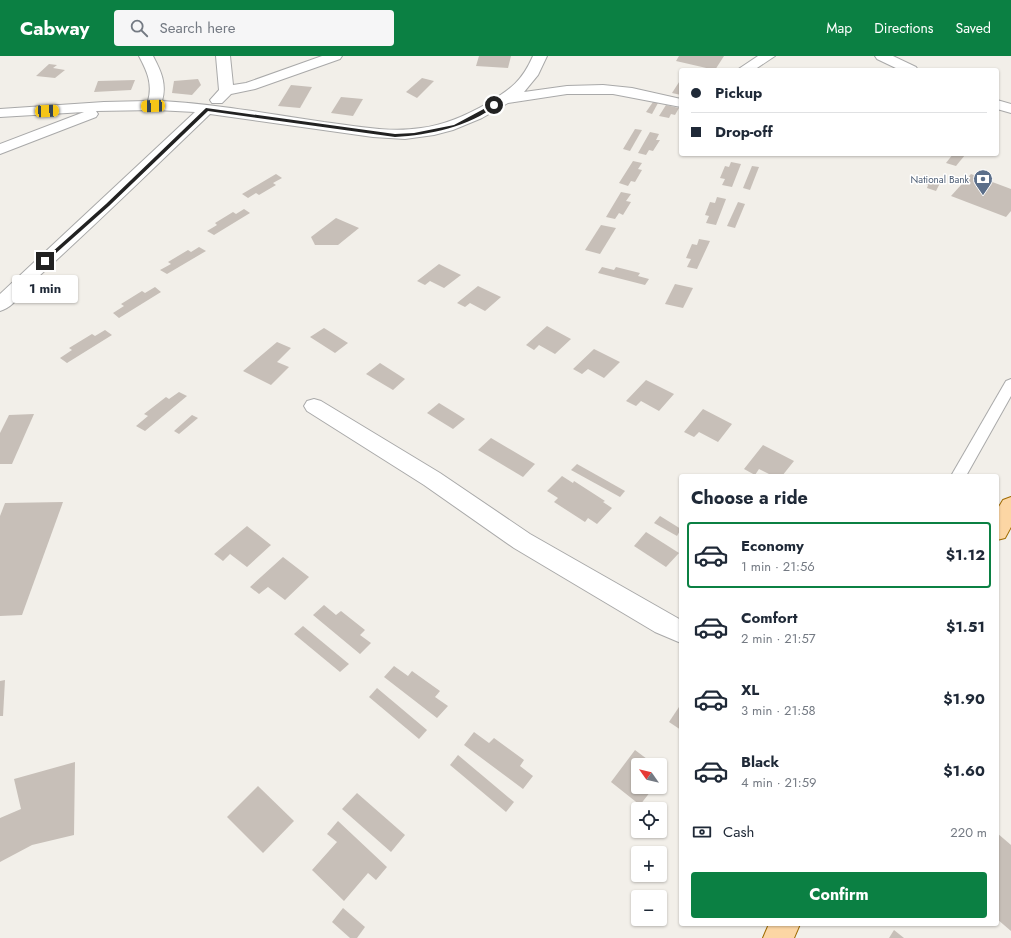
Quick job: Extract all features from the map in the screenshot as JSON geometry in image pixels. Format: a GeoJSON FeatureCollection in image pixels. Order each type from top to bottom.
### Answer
{"type":"FeatureCollection","features":[{"type":"Feature","properties":{"kind":"main road"},"geometry":{"type":"LineString","coordinates":[[999,527],[1011,506]]}},
{"type":"Feature","properties":{"kind":"main road"},"geometry":{"type":"LineString","coordinates":[[778,938],[784,926]]}},
{"type":"Feature","properties":{"kind":"street"},"geometry":{"type":"LineString","coordinates":[[146,56],[155,74],[159,92],[153,106]]}},
{"type":"Feature","properties":{"kind":"street"},"geometry":{"type":"LineString","coordinates":[[223,56],[226,91]]}},
{"type":"Feature","properties":{"kind":"street"},"geometry":{"type":"LineString","coordinates":[[0,306],[31,273],[108,205],[226,91],[250,86],[335,56]]}},
{"type":"Feature","properties":{"kind":"street"},"geometry":{"type":"LineString","coordinates":[[0,113],[179,105],[395,136],[414,135],[455,126],[517,93],[535,70],[540,56]]}},
{"type":"Feature","properties":{"kind":"street"},"geometry":{"type":"LineString","coordinates":[[747,68],[768,56]]}},
{"type":"Feature","properties":{"kind":"street"},"geometry":{"type":"LineString","coordinates":[[882,56],[908,68]]}},
{"type":"Feature","properties":{"kind":"street"},"geometry":{"type":"LineString","coordinates":[[504,100],[558,91],[589,88],[620,90],[679,103]]}},
{"type":"Feature","properties":{"kind":"street"},"geometry":{"type":"LineString","coordinates":[[999,105],[1011,109]]}},
{"type":"Feature","properties":{"kind":"street"},"geometry":{"type":"LineString","coordinates":[[0,149],[109,107]]}},
{"type":"Feature","properties":{"kind":"street"},"geometry":{"type":"LineString","coordinates":[[314,406],[432,479],[522,541],[679,631]]}},
{"type":"Feature","properties":{"kind":"lane"},"geometry":{"type":"LineString","coordinates":[[959,474],[1011,384]]}},
{"type":"Feature","properties":{"kind":"building"},"geometry":{"type":"Polygon","coordinates":[[[479,56],[511,56],[508,68],[476,66],[479,56]]]}},
{"type":"Feature","properties":{"kind":"building"},"geometry":{"type":"Polygon","coordinates":[[[679,56],[724,56],[716,68],[706,68],[676,61],[679,56]]]}},
{"type":"Feature","properties":{"kind":"building"},"geometry":{"type":"Polygon","coordinates":[[[49,64],[57,65],[53,68],[65,70],[55,78],[36,76],[49,64]]]}},
{"type":"Feature","properties":{"kind":"building"},"geometry":{"type":"Polygon","coordinates":[[[422,78],[434,81],[417,98],[406,92],[422,78]]]}},
{"type":"Feature","properties":{"kind":"building"},"geometry":{"type":"Polygon","coordinates":[[[198,79],[201,85],[192,95],[172,93],[174,81],[198,79]]]}},
{"type":"Feature","properties":{"kind":"building"},"geometry":{"type":"Polygon","coordinates":[[[135,80],[131,90],[94,92],[98,81],[135,80]]]}},
{"type":"Feature","properties":{"kind":"building"},"geometry":{"type":"Polygon","coordinates":[[[679,82],[679,95],[672,93],[679,82]]]}},
{"type":"Feature","properties":{"kind":"building"},"geometry":{"type":"Polygon","coordinates":[[[291,85],[312,87],[300,108],[278,106],[291,85]]]}},
{"type":"Feature","properties":{"kind":"building"},"geometry":{"type":"Polygon","coordinates":[[[341,97],[363,99],[353,116],[331,113],[341,97]]]}},
{"type":"Feature","properties":{"kind":"building"},"geometry":{"type":"Polygon","coordinates":[[[653,102],[658,103],[652,114],[646,112],[653,102]]]}},
{"type":"Feature","properties":{"kind":"building"},"geometry":{"type":"Polygon","coordinates":[[[666,105],[679,108],[675,115],[671,114],[669,118],[659,116],[666,105]]]}},
{"type":"Feature","properties":{"kind":"building"},"geometry":{"type":"Polygon","coordinates":[[[635,129],[642,130],[630,151],[623,149],[635,129]]]}},
{"type":"Feature","properties":{"kind":"building"},"geometry":{"type":"Polygon","coordinates":[[[650,132],[659,134],[656,140],[660,140],[653,151],[649,150],[646,155],[638,153],[650,132]]]}},
{"type":"Feature","properties":{"kind":"building"},"geometry":{"type":"Polygon","coordinates":[[[951,156],[964,156],[956,166],[946,163],[951,156]]]}},
{"type":"Feature","properties":{"kind":"building"},"geometry":{"type":"Polygon","coordinates":[[[633,161],[642,163],[638,169],[642,170],[635,182],[631,181],[628,186],[619,183],[633,161]]]}},
{"type":"Feature","properties":{"kind":"building"},"geometry":{"type":"Polygon","coordinates":[[[731,162],[741,164],[732,187],[722,185],[725,179],[720,178],[725,166],[729,167],[731,162]]]}},
{"type":"Feature","properties":{"kind":"building"},"geometry":{"type":"Polygon","coordinates":[[[752,166],[759,167],[750,190],[743,188],[752,166]]]}},
{"type":"Feature","properties":{"kind":"building"},"geometry":{"type":"Polygon","coordinates":[[[276,174],[282,178],[273,183],[276,185],[259,195],[256,193],[248,198],[242,194],[276,174]]]}},
{"type":"Feature","properties":{"kind":"building"},"geometry":{"type":"Polygon","coordinates":[[[971,174],[1011,189],[1011,211],[1006,217],[951,196],[971,174]]]}},
{"type":"Feature","properties":{"kind":"building"},"geometry":{"type":"Polygon","coordinates":[[[927,176],[941,181],[936,191],[927,188],[928,185],[923,183],[927,176]]]}},
{"type":"Feature","properties":{"kind":"building"},"geometry":{"type":"Polygon","coordinates":[[[621,192],[631,194],[626,201],[631,202],[623,215],[619,213],[615,219],[606,217],[621,192]]]}},
{"type":"Feature","properties":{"kind":"building"},"geometry":{"type":"Polygon","coordinates":[[[717,197],[726,199],[716,225],[706,223],[709,216],[705,215],[710,202],[715,203],[717,197]]]}},
{"type":"Feature","properties":{"kind":"building"},"geometry":{"type":"Polygon","coordinates":[[[738,202],[745,204],[735,228],[727,226],[738,202]]]}},
{"type":"Feature","properties":{"kind":"building"},"geometry":{"type":"Polygon","coordinates":[[[244,209],[250,213],[214,235],[207,231],[217,225],[215,223],[233,212],[236,214],[244,209]]]}},
{"type":"Feature","properties":{"kind":"building"},"geometry":{"type":"Polygon","coordinates":[[[336,218],[359,228],[338,245],[315,245],[311,237],[336,218]]]}},
{"type":"Feature","properties":{"kind":"building"},"geometry":{"type":"Polygon","coordinates":[[[601,225],[616,228],[600,254],[585,250],[601,225]]]}},
{"type":"Feature","properties":{"kind":"building"},"geometry":{"type":"Polygon","coordinates":[[[699,239],[710,241],[697,269],[687,267],[691,259],[686,258],[692,244],[697,245],[699,239]]]}},
{"type":"Feature","properties":{"kind":"building"},"geometry":{"type":"Polygon","coordinates":[[[199,247],[206,251],[167,274],[160,270],[171,264],[168,262],[188,250],[191,252],[199,247]]]}},
{"type":"Feature","properties":{"kind":"building"},"geometry":{"type":"Polygon","coordinates":[[[439,264],[461,275],[444,288],[430,281],[425,285],[417,281],[439,264]]]}},
{"type":"Feature","properties":{"kind":"building"},"geometry":{"type":"Polygon","coordinates":[[[602,267],[614,270],[616,267],[640,273],[638,276],[649,279],[645,285],[598,273],[602,267]]]}},
{"type":"Feature","properties":{"kind":"building"},"geometry":{"type":"Polygon","coordinates":[[[675,284],[693,288],[683,308],[665,304],[675,284]]]}},
{"type":"Feature","properties":{"kind":"building"},"geometry":{"type":"Polygon","coordinates":[[[478,286],[501,297],[485,311],[470,303],[465,307],[457,303],[478,286]]]}},
{"type":"Feature","properties":{"kind":"building"},"geometry":{"type":"Polygon","coordinates":[[[155,287],[161,292],[119,318],[113,313],[124,306],[121,304],[142,291],[145,293],[155,287]]]}},
{"type":"Feature","properties":{"kind":"building"},"geometry":{"type":"Polygon","coordinates":[[[547,326],[571,339],[555,354],[539,345],[534,350],[526,345],[547,326]]]}},
{"type":"Feature","properties":{"kind":"building"},"geometry":{"type":"Polygon","coordinates":[[[324,328],[348,343],[335,353],[310,337],[324,328]]]}},
{"type":"Feature","properties":{"kind":"building"},"geometry":{"type":"Polygon","coordinates":[[[105,330],[112,335],[67,363],[60,358],[72,350],[69,348],[92,334],[95,336],[105,330]]]}},
{"type":"Feature","properties":{"kind":"building"},"geometry":{"type":"Polygon","coordinates":[[[277,342],[291,348],[277,362],[289,367],[271,385],[243,371],[277,342]]]}},
{"type":"Feature","properties":{"kind":"building"},"geometry":{"type":"Polygon","coordinates":[[[594,349],[620,362],[604,378],[588,369],[582,374],[573,369],[594,349]]]}},
{"type":"Feature","properties":{"kind":"building"},"geometry":{"type":"Polygon","coordinates":[[[380,363],[405,379],[393,390],[366,374],[380,363]]]}},
{"type":"Feature","properties":{"kind":"building"},"geometry":{"type":"Polygon","coordinates":[[[646,380],[674,394],[659,411],[641,401],[636,406],[626,401],[646,380]]]}},
{"type":"Feature","properties":{"kind":"building"},"geometry":{"type":"Polygon","coordinates":[[[179,392],[187,396],[145,431],[136,426],[148,416],[144,414],[166,397],[169,399],[179,392]]]}},
{"type":"Feature","properties":{"kind":"building"},"geometry":{"type":"Polygon","coordinates":[[[439,403],[465,419],[453,429],[427,413],[439,403]]]}},
{"type":"Feature","properties":{"kind":"building"},"geometry":{"type":"Polygon","coordinates":[[[703,409],[732,424],[718,442],[699,432],[694,437],[684,432],[703,409]]]}},
{"type":"Feature","properties":{"kind":"building"},"geometry":{"type":"Polygon","coordinates":[[[34,414],[12,464],[0,464],[0,433],[9,415],[34,414]]]}},
{"type":"Feature","properties":{"kind":"building"},"geometry":{"type":"Polygon","coordinates":[[[192,415],[198,418],[179,434],[174,431],[192,415]]]}},
{"type":"Feature","properties":{"kind":"building"},"geometry":{"type":"Polygon","coordinates":[[[491,438],[535,464],[523,477],[478,450],[491,438]]]}},
{"type":"Feature","properties":{"kind":"building"},"geometry":{"type":"Polygon","coordinates":[[[763,445],[794,461],[784,474],[769,474],[759,469],[756,474],[753,474],[744,469],[763,445]]]}},
{"type":"Feature","properties":{"kind":"building"},"geometry":{"type":"Polygon","coordinates":[[[577,464],[625,491],[620,497],[571,470],[577,464]]]}},
{"type":"Feature","properties":{"kind":"building"},"geometry":{"type":"Polygon","coordinates":[[[562,476],[573,483],[574,481],[605,501],[603,502],[612,508],[597,524],[588,518],[585,522],[554,502],[558,498],[547,491],[562,476]]]}},
{"type":"Feature","properties":{"kind":"building"},"geometry":{"type":"Polygon","coordinates":[[[63,502],[22,615],[0,616],[0,516],[5,503],[63,502]]]}},
{"type":"Feature","properties":{"kind":"building"},"geometry":{"type":"Polygon","coordinates":[[[660,516],[679,528],[679,532],[677,536],[654,523],[660,516]]]}},
{"type":"Feature","properties":{"kind":"building"},"geometry":{"type":"Polygon","coordinates":[[[247,526],[271,545],[247,567],[230,554],[223,561],[214,554],[247,526]]]}},
{"type":"Feature","properties":{"kind":"building"},"geometry":{"type":"Polygon","coordinates":[[[646,532],[679,553],[666,567],[634,546],[646,532]]]}},
{"type":"Feature","properties":{"kind":"building"},"geometry":{"type":"Polygon","coordinates":[[[283,557],[309,577],[285,600],[268,587],[259,594],[250,587],[283,557]]]}},
{"type":"Feature","properties":{"kind":"building"},"geometry":{"type":"Polygon","coordinates":[[[324,605],[336,615],[341,611],[365,630],[360,635],[371,643],[360,654],[313,615],[324,605]]]}},
{"type":"Feature","properties":{"kind":"building"},"geometry":{"type":"Polygon","coordinates":[[[303,626],[349,664],[340,672],[294,634],[303,626]]]}},
{"type":"Feature","properties":{"kind":"building"},"geometry":{"type":"Polygon","coordinates":[[[394,666],[408,676],[412,671],[440,691],[435,697],[448,706],[437,718],[384,677],[394,666]]]}},
{"type":"Feature","properties":{"kind":"building"},"geometry":{"type":"Polygon","coordinates":[[[5,680],[3,716],[0,716],[0,681],[5,680]]]}},
{"type":"Feature","properties":{"kind":"building"},"geometry":{"type":"Polygon","coordinates":[[[377,688],[427,730],[419,739],[369,697],[377,688]]]}},
{"type":"Feature","properties":{"kind":"building"},"geometry":{"type":"Polygon","coordinates":[[[679,707],[679,729],[669,722],[679,707]]]}},
{"type":"Feature","properties":{"kind":"building"},"geometry":{"type":"Polygon","coordinates":[[[474,732],[489,743],[494,738],[524,760],[520,766],[533,776],[523,789],[464,745],[474,732]]]}},
{"type":"Feature","properties":{"kind":"building"},"geometry":{"type":"Polygon","coordinates":[[[635,750],[646,758],[631,758],[631,794],[649,794],[642,802],[636,802],[611,782],[635,750]]]}},
{"type":"Feature","properties":{"kind":"building"},"geometry":{"type":"Polygon","coordinates":[[[458,755],[514,802],[506,812],[450,765],[458,755]]]}},
{"type":"Feature","properties":{"kind":"building"},"geometry":{"type":"Polygon","coordinates":[[[75,762],[74,835],[32,845],[0,862],[0,818],[21,809],[14,779],[75,762]]]}},
{"type":"Feature","properties":{"kind":"building"},"geometry":{"type":"Polygon","coordinates":[[[258,786],[294,821],[263,853],[227,817],[258,786]]]}},
{"type":"Feature","properties":{"kind":"building"},"geometry":{"type":"Polygon","coordinates":[[[357,793],[405,835],[391,852],[342,809],[357,793]]]}},
{"type":"Feature","properties":{"kind":"building"},"geometry":{"type":"Polygon","coordinates":[[[338,821],[387,867],[376,880],[368,873],[344,901],[312,870],[337,842],[327,834],[338,821]]]}},
{"type":"Feature","properties":{"kind":"building"},"geometry":{"type":"Polygon","coordinates":[[[999,835],[1011,845],[1011,931],[999,921],[999,835]]]}},
{"type":"Feature","properties":{"kind":"building"},"geometry":{"type":"Polygon","coordinates":[[[343,908],[365,927],[357,938],[350,938],[332,922],[343,908]]]}},
{"type":"Feature","properties":{"kind":"building"},"geometry":{"type":"Polygon","coordinates":[[[894,930],[904,938],[889,938],[894,930]]]}},
{"type":"Feature","properties":{"kind":"place","name":"National Bank"},"geometry":{"type":"Point","coordinates":[983,196]}},
{"type":"Feature","properties":{"kind":"route"},"geometry":{"type":"LineString","coordinates":[[45,261],[63,243],[108,205],[207,109],[395,136],[414,135],[455,126],[494,105]]}}]}
